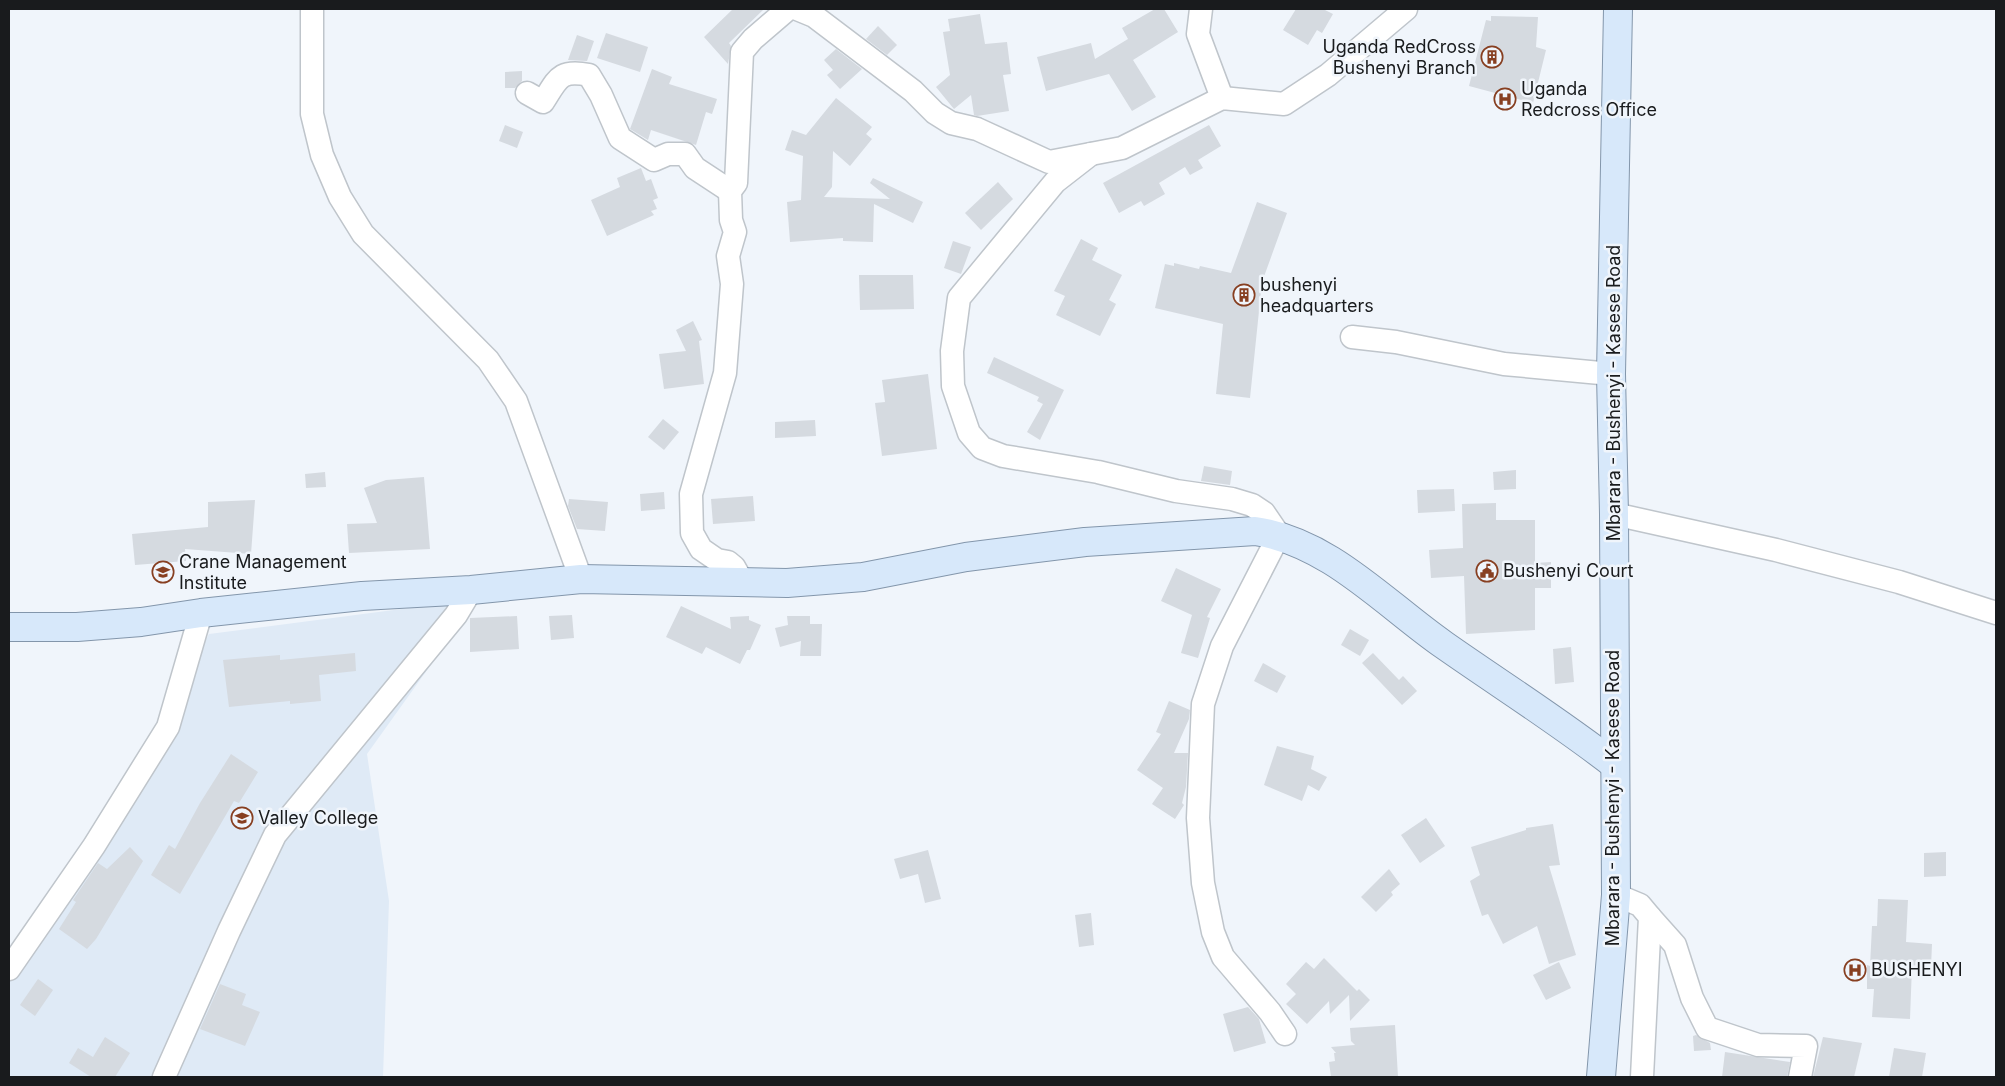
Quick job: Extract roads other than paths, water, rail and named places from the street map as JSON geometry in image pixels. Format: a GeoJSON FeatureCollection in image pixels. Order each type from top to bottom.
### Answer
{"type":"FeatureCollection","features":[{"type":"Feature","properties":{"kind":"main road","name":"Mbarara - Bushenyi - Kasese Road"},"geometry":{"type":"LineString","coordinates":[[1601,1077],[1616,895],[1614,514],[1611,374],[1618,9]]}},
{"type":"Feature","properties":{"kind":"main road"},"geometry":{"type":"LineString","coordinates":[[9,627],[86,627],[362,596],[471,590],[581,579],[787,583],[863,577],[966,557],[1085,542],[1234,531],[1279,534],[1318,553],[1367,585],[1443,644],[1576,734],[1615,765]]}},
{"type":"Feature","properties":{"kind":"street"},"geometry":{"type":"LineString","coordinates":[[312,9],[312,114],[322,155],[340,196],[363,234],[488,360],[516,400],[581,579]]}},
{"type":"Feature","properties":{"kind":"street"},"geometry":{"type":"LineString","coordinates":[[743,583],[734,567],[701,549],[692,533],[691,494],[725,373],[732,284],[728,256],[735,232],[731,220],[730,191],[736,183],[742,52],[753,39],[788,9]]}},
{"type":"Feature","properties":{"kind":"street"},"geometry":{"type":"LineString","coordinates":[[797,9],[814,16],[913,91],[935,113],[951,122],[978,129],[1049,162],[1122,148],[1222,98],[1284,104],[1328,75],[1406,9]]}},
{"type":"Feature","properties":{"kind":"street"},"geometry":{"type":"LineString","coordinates":[[1201,9],[1198,34],[1222,98]]}},
{"type":"Feature","properties":{"kind":"street"},"geometry":{"type":"LineString","coordinates":[[527,93],[543,102],[559,77],[572,72],[589,75],[601,95],[620,138],[654,160],[668,154],[685,154],[695,168],[730,191]]}},
{"type":"Feature","properties":{"kind":"street"},"geometry":{"type":"LineString","coordinates":[[1091,154],[1055,182],[959,298],[952,352],[953,386],[969,433],[982,448],[1003,456],[1098,472],[1176,491],[1239,501],[1252,505],[1264,513],[1279,534],[1222,646],[1203,704],[1198,818],[1203,883],[1214,932],[1223,957],[1270,1012],[1285,1034]]}},
{"type":"Feature","properties":{"kind":"street"},"geometry":{"type":"LineString","coordinates":[[1352,338],[1396,342],[1504,364],[1611,374]]}},
{"type":"Feature","properties":{"kind":"street"},"geometry":{"type":"LineString","coordinates":[[1614,514],[1776,550],[1899,582],[1996,613]]}},
{"type":"Feature","properties":{"kind":"street"},"geometry":{"type":"LineString","coordinates":[[164,1077],[229,931],[275,835],[456,615],[471,590]]}},
{"type":"Feature","properties":{"kind":"street"},"geometry":{"type":"LineString","coordinates":[[9,969],[94,846],[168,727],[201,613]]}},
{"type":"Feature","properties":{"kind":"street"},"geometry":{"type":"LineString","coordinates":[[1616,895],[1640,905],[1675,945],[1692,998],[1707,1028],[1758,1044],[1806,1046],[1800,1077]]}},
{"type":"Feature","properties":{"kind":"street"},"geometry":{"type":"LineString","coordinates":[[1642,1077],[1650,917]]}},
{"type":"Feature","properties":{"kind":"place","name":"Uganda RedCross Bushenyi Branch"},"geometry":{"type":"Point","coordinates":[1492,57]}},
{"type":"Feature","properties":{"kind":"place","name":"Uganda Redcross Office"},"geometry":{"type":"Point","coordinates":[1505,99]}},
{"type":"Feature","properties":{"kind":"place","name":"bushenyi headquarters"},"geometry":{"type":"Point","coordinates":[1244,295]}},
{"type":"Feature","properties":{"kind":"place","name":"Bushenyi Court"},"geometry":{"type":"Point","coordinates":[1487,571]}},
{"type":"Feature","properties":{"kind":"place","name":"Crane Management Institute"},"geometry":{"type":"Point","coordinates":[163,572]}},
{"type":"Feature","properties":{"kind":"place","name":"Valley College"},"geometry":{"type":"Point","coordinates":[242,818]}},
{"type":"Feature","properties":{"kind":"place","name":"BUSHENYI"},"geometry":{"type":"Point","coordinates":[1855,970]}}]}
